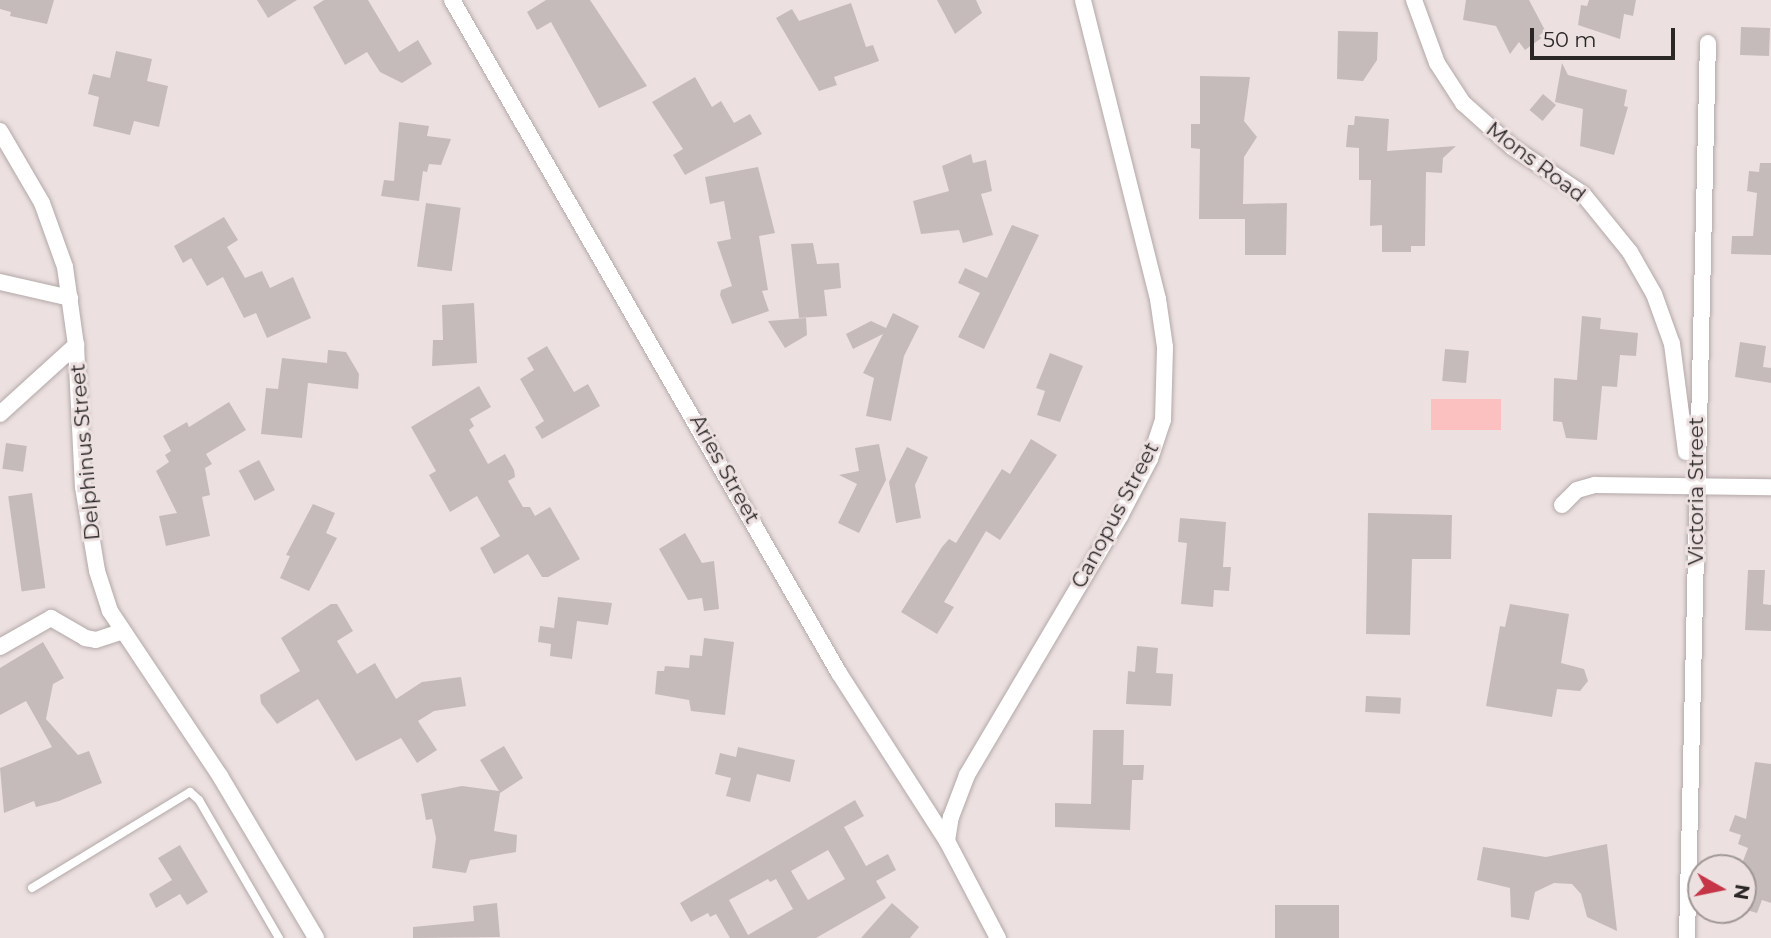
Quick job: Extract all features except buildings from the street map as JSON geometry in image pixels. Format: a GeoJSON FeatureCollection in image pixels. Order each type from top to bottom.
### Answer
{"type":"FeatureCollection","features":[{"type":"Feature","properties":{"kind":"street","name":"Aries Street"},"geometry":{"type":"LineString","coordinates":[[452,0],[839,673],[947,841],[998,938]]}},
{"type":"Feature","properties":{"kind":"street","name":"Canopus Street"},"geometry":{"type":"LineString","coordinates":[[947,841],[951,817],[967,775],[1120,516],[1150,459],[1163,420],[1165,346],[1158,299],[1083,0]]}},
{"type":"Feature","properties":{"kind":"street","name":"Mons Road"},"geometry":{"type":"LineString","coordinates":[[1414,0],[1437,63],[1463,103],[1513,147],[1583,194],[1630,252],[1654,293],[1680,386],[1693,486]]}},
{"type":"Feature","properties":{"kind":"street","name":"Victoria Street"},"geometry":{"type":"LineString","coordinates":[[1687,938],[1693,486],[1707,43]]}},
{"type":"Feature","properties":{"kind":"street","name":"Delphinus Street"},"geometry":{"type":"LineString","coordinates":[[0,131],[55,233],[70,298],[76,345],[83,487],[94,561],[121,632],[220,776],[316,938]]}},
{"type":"Feature","properties":{"kind":"street"},"geometry":{"type":"LineString","coordinates":[[0,282],[70,298]]}},
{"type":"Feature","properties":{"kind":"street"},"geometry":{"type":"LineString","coordinates":[[0,414],[76,345]]}},
{"type":"Feature","properties":{"kind":"street"},"geometry":{"type":"LineString","coordinates":[[1562,505],[1577,490],[1595,485],[1771,487]]}},
{"type":"Feature","properties":{"kind":"street"},"geometry":{"type":"LineString","coordinates":[[0,647],[51,618],[85,638],[96,640],[121,632]]}},
{"type":"Feature","properties":{"kind":"lane"},"geometry":{"type":"LineString","coordinates":[[32,888],[190,792],[199,800],[279,938]]}},
{"type":"Feature","properties":{"kind":"shaded area"},"geometry":{"type":"Polygon","coordinates":[[[1431,399],[1501,399],[1501,430],[1431,430],[1431,399]]]}}]}
